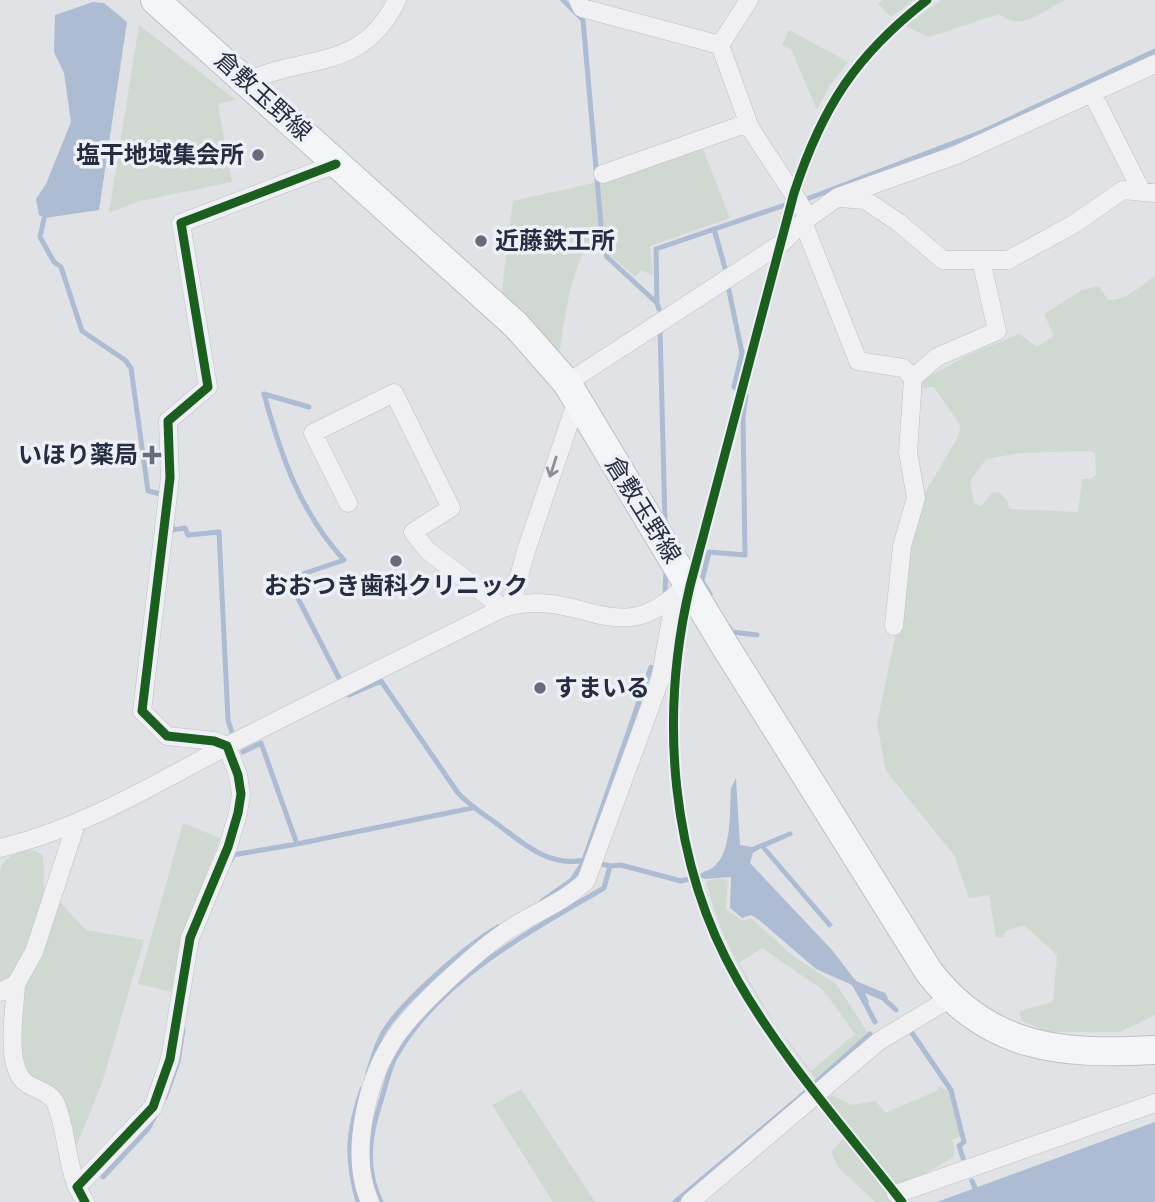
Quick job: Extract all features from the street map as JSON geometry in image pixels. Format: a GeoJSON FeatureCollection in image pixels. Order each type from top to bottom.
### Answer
{"type":"FeatureCollection","features":[{"type":"Feature","properties":{"kind":"main road","name":"倉敷玉野線"},"geometry":{"type":"LineString","coordinates":[[155,0],[516,325],[572,393],[682,590],[922,961],[950,999],[969,1014],[1019,1041],[1093,1053],[1155,1050]]}},
{"type":"Feature","properties":{"kind":"street"},"geometry":{"type":"LineString","coordinates":[[248,81],[270,71],[332,60],[357,47],[390,13],[397,0]]}},
{"type":"Feature","properties":{"kind":"street"},"geometry":{"type":"LineString","coordinates":[[578,0],[582,8],[720,45]]}},
{"type":"Feature","properties":{"kind":"street"},"geometry":{"type":"LineString","coordinates":[[720,45],[749,0]]}},
{"type":"Feature","properties":{"kind":"street"},"geometry":{"type":"LineString","coordinates":[[720,45],[748,123],[806,220],[858,361],[903,368],[913,378]]}},
{"type":"Feature","properties":{"kind":"street"},"geometry":{"type":"LineString","coordinates":[[507,606],[526,551],[572,393],[782,243],[806,220],[838,197],[956,155],[1155,64]]}},
{"type":"Feature","properties":{"kind":"street"},"geometry":{"type":"LineString","coordinates":[[1092,93],[1148,192]]}},
{"type":"Feature","properties":{"kind":"street"},"geometry":{"type":"LineString","coordinates":[[603,174],[748,123]]}},
{"type":"Feature","properties":{"kind":"street"},"geometry":{"type":"LineString","coordinates":[[76,824],[34,952],[8,988],[13,1062],[26,1082],[48,1094],[56,1103],[68,1166],[81,1195],[153,1107],[170,1059],[190,938],[228,847],[241,794],[238,775],[227,746],[214,741],[167,736],[142,711],[170,478],[168,421],[208,387],[181,223],[336,164]]}},
{"type":"Feature","properties":{"kind":"street"},"geometry":{"type":"LineString","coordinates":[[838,197],[865,200],[898,222],[943,260],[1008,260],[1074,223],[1123,190],[1148,192]]}},
{"type":"Feature","properties":{"kind":"street"},"geometry":{"type":"LineString","coordinates":[[894,626],[902,546],[916,498],[908,452],[913,378],[936,357],[997,331],[981,260]]}},
{"type":"Feature","properties":{"kind":"street"},"geometry":{"type":"LineString","coordinates":[[348,503],[313,433],[394,394],[450,508],[413,532],[427,550],[507,606]]}},
{"type":"Feature","properties":{"kind":"street"},"geometry":{"type":"LineString","coordinates":[[0,848],[37,839],[123,803],[227,746],[507,606],[551,603],[625,619],[642,617],[682,590]]}},
{"type":"Feature","properties":{"kind":"street"},"geometry":{"type":"LineString","coordinates":[[370,1202],[360,1170],[359,1148],[374,1086],[394,1039],[422,1006],[504,933],[576,891],[594,864],[660,680],[682,590]]}},
{"type":"Feature","properties":{"kind":"street"},"geometry":{"type":"LineString","coordinates":[[690,1202],[879,1041],[950,999]]}},
{"type":"Feature","properties":{"kind":"street"},"geometry":{"type":"LineString","coordinates":[[896,1194],[1155,1103]]}},
{"type":"Feature","properties":{"kind":"shaded area"},"geometry":{"type":"Polygon","coordinates":[[[882,0],[914,0],[891,17],[878,4],[882,0]]]}},
{"type":"Feature","properties":{"kind":"shaded area"},"geometry":{"type":"Polygon","coordinates":[[[941,0],[1066,0],[1024,21],[1007,19],[999,14],[929,37],[905,26],[941,0]]]}},
{"type":"Feature","properties":{"kind":"shaded area"},"geometry":{"type":"Polygon","coordinates":[[[139,25],[236,100],[218,104],[232,182],[140,201],[109,213],[139,25]]]}},
{"type":"Feature","properties":{"kind":"shaded area"},"geometry":{"type":"Polygon","coordinates":[[[789,30],[848,62],[830,85],[817,110],[791,49],[782,46],[789,30]]]}},
{"type":"Feature","properties":{"kind":"shaded area"},"geometry":{"type":"Polygon","coordinates":[[[701,144],[730,218],[650,246],[653,276],[642,270],[635,277],[610,255],[606,233],[595,239],[585,250],[572,284],[560,351],[501,297],[513,201],[602,181],[701,144]]]}},
{"type":"Feature","properties":{"kind":"shaded area"},"geometry":{"type":"Polygon","coordinates":[[[1155,276],[1155,1015],[1120,1032],[1048,1032],[1022,1021],[1019,1011],[1053,1002],[1057,955],[1024,925],[1006,931],[1003,938],[996,937],[989,895],[969,898],[954,855],[886,771],[877,723],[897,628],[908,547],[925,493],[959,435],[960,425],[934,387],[918,388],[919,382],[968,355],[1019,334],[1037,347],[1054,336],[1044,314],[1082,290],[1099,286],[1108,300],[1115,300],[1128,295],[1155,276]],[[1091,451],[1019,453],[986,459],[970,481],[974,503],[981,506],[993,492],[1000,493],[1007,500],[1009,509],[1078,512],[1082,479],[1091,479],[1096,475],[1095,454],[1091,451]]]}},
{"type":"Feature","properties":{"kind":"shaded area"},"geometry":{"type":"Polygon","coordinates":[[[183,823],[220,838],[181,941],[172,992],[138,984],[183,823]]]}},
{"type":"Feature","properties":{"kind":"shaded area"},"geometry":{"type":"Polygon","coordinates":[[[32,850],[42,854],[44,870],[38,926],[23,962],[0,986],[0,871],[12,855],[32,850]]]}},
{"type":"Feature","properties":{"kind":"shaded area"},"geometry":{"type":"Polygon","coordinates":[[[728,880],[726,909],[743,921],[751,918],[793,956],[837,985],[868,1033],[815,1079],[781,1033],[750,985],[736,961],[714,909],[706,881],[728,880]],[[762,948],[739,963],[774,1022],[811,1071],[855,1034],[823,990],[762,948]]]}},
{"type":"Feature","properties":{"kind":"shaded area"},"geometry":{"type":"Polygon","coordinates":[[[58,900],[86,930],[144,940],[102,1083],[74,1152],[64,1105],[28,1079],[18,1060],[23,985],[58,900]]]}},
{"type":"Feature","properties":{"kind":"shaded area"},"geometry":{"type":"Polygon","coordinates":[[[939,1087],[949,1091],[961,1136],[952,1140],[955,1150],[953,1157],[915,1180],[892,1202],[875,1202],[839,1168],[831,1152],[850,1131],[824,1099],[832,1095],[852,1105],[876,1101],[885,1113],[936,1091],[939,1087]]]}},
{"type":"Feature","properties":{"kind":"shaded area"},"geometry":{"type":"Polygon","coordinates":[[[521,1089],[595,1202],[553,1202],[492,1105],[521,1089]]]}},
{"type":"Feature","properties":{"kind":"water"},"geometry":{"type":"Polygon","coordinates":[[[93,2],[104,3],[127,22],[99,210],[45,218],[39,215],[36,199],[46,184],[71,122],[64,73],[54,52],[55,15],[93,2]]]}},
{"type":"Feature","properties":{"kind":"water"},"geometry":{"type":"Polygon","coordinates":[[[736,778],[740,845],[752,847],[791,831],[793,835],[766,847],[833,925],[829,928],[761,848],[753,853],[750,863],[832,950],[856,981],[885,993],[888,998],[881,1000],[865,993],[869,1002],[864,1006],[852,985],[816,969],[759,920],[751,915],[742,918],[730,908],[731,877],[704,879],[703,872],[713,867],[725,849],[731,788],[736,778]]]}},
{"type":"Feature","properties":{"kind":"water"},"geometry":{"type":"Polygon","coordinates":[[[1155,1122],[1155,1202],[937,1202],[1141,1127],[1155,1122]]]}},
{"type":"Feature","properties":{"kind":"waterway"},"geometry":{"type":"LineString","coordinates":[[563,0],[583,20],[601,225],[607,257],[657,303],[659,309]]}},
{"type":"Feature","properties":{"kind":"waterway"},"geometry":{"type":"LineString","coordinates":[[807,199],[982,132],[1155,51]]}},
{"type":"Feature","properties":{"kind":"waterway"},"geometry":{"type":"LineString","coordinates":[[657,302],[656,249],[785,205]]}},
{"type":"Feature","properties":{"kind":"waterway"},"geometry":{"type":"LineString","coordinates":[[45,214],[40,237],[54,262],[61,267],[82,331],[125,360],[131,368],[148,491],[161,494]]}},
{"type":"Feature","properties":{"kind":"waterway"},"geometry":{"type":"LineString","coordinates":[[714,229],[725,268]]}},
{"type":"Feature","properties":{"kind":"waterway"},"geometry":{"type":"LineString","coordinates":[[728,286],[742,353],[734,387],[737,389]]}},
{"type":"Feature","properties":{"kind":"waterway"},"geometry":{"type":"LineString","coordinates":[[660,329],[665,521]]}},
{"type":"Feature","properties":{"kind":"waterway"},"geometry":{"type":"LineString","coordinates":[[264,394],[285,461],[304,503],[315,523],[344,560],[288,579],[340,680]]}},
{"type":"Feature","properties":{"kind":"waterway"},"geometry":{"type":"LineString","coordinates":[[264,394],[309,407]]}},
{"type":"Feature","properties":{"kind":"waterway"},"geometry":{"type":"LineString","coordinates":[[710,594],[702,581],[709,552],[745,555],[743,416],[746,395]]}},
{"type":"Feature","properties":{"kind":"waterway"},"geometry":{"type":"LineString","coordinates":[[172,525],[172,530],[185,528],[188,535],[219,532],[228,720],[233,736]]}},
{"type":"Feature","properties":{"kind":"waterway"},"geometry":{"type":"LineString","coordinates":[[665,591],[666,572]]}},
{"type":"Feature","properties":{"kind":"waterway"},"geometry":{"type":"LineString","coordinates":[[729,627],[732,632],[757,635]]}},
{"type":"Feature","properties":{"kind":"waterway"},"geometry":{"type":"LineString","coordinates":[[381,1202],[371,1165],[373,1129],[395,1058],[414,1030],[436,1004],[488,960],[604,888],[610,866],[584,860],[651,667]]}},
{"type":"Feature","properties":{"kind":"waterway"},"geometry":{"type":"LineString","coordinates":[[349,695],[381,681],[458,793],[467,802],[536,852],[559,860],[584,860]]}},
{"type":"Feature","properties":{"kind":"waterway"},"geometry":{"type":"LineString","coordinates":[[243,752],[261,743],[297,844],[472,808]]}},
{"type":"Feature","properties":{"kind":"waterway"},"geometry":{"type":"LineString","coordinates":[[231,860],[233,855],[297,844]]}},
{"type":"Feature","properties":{"kind":"waterway"},"geometry":{"type":"LineString","coordinates":[[542,901],[572,880],[585,860]]}},
{"type":"Feature","properties":{"kind":"waterway"},"geometry":{"type":"LineString","coordinates":[[610,866],[621,865],[681,881],[709,874]]}},
{"type":"Feature","properties":{"kind":"waterway"},"geometry":{"type":"LineString","coordinates":[[368,1073],[383,1033],[404,1006],[453,960],[498,927]]}},
{"type":"Feature","properties":{"kind":"waterway"},"geometry":{"type":"LineString","coordinates":[[881,996],[896,1010]]}},
{"type":"Feature","properties":{"kind":"waterway"},"geometry":{"type":"LineString","coordinates":[[863,999],[875,1022]]}},
{"type":"Feature","properties":{"kind":"waterway"},"geometry":{"type":"LineString","coordinates":[[165,1098],[178,1062],[183,1030]]}},
{"type":"Feature","properties":{"kind":"waterway"},"geometry":{"type":"LineString","coordinates":[[910,1030],[951,1090],[964,1142],[959,1146],[963,1158]]}},
{"type":"Feature","properties":{"kind":"waterway"},"geometry":{"type":"LineString","coordinates":[[817,1081],[870,1034]]}},
{"type":"Feature","properties":{"kind":"waterway"},"geometry":{"type":"LineString","coordinates":[[358,1202],[351,1172],[350,1146],[353,1119],[362,1089]]}},
{"type":"Feature","properties":{"kind":"waterway"},"geometry":{"type":"LineString","coordinates":[[675,1202],[806,1092]]}},
{"type":"Feature","properties":{"kind":"waterway"},"geometry":{"type":"LineString","coordinates":[[103,1177],[148,1129],[155,1116]]}},
{"type":"Feature","properties":{"kind":"waterway"},"geometry":{"type":"LineString","coordinates":[[972,1181],[981,1202]]}},
{"type":"Feature","properties":{"kind":"cycle path"},"geometry":{"type":"LineString","coordinates":[[902,1202],[775,1039],[738,981],[715,936],[697,888],[685,839],[677,788],[675,686],[680,636],[690,586],[794,193],[805,162],[844,85],[880,41],[927,0]]}},
{"type":"Feature","properties":{"kind":"cycle path"},"geometry":{"type":"LineString","coordinates":[[85,1202],[77,1187],[153,1107],[170,1059],[190,938],[228,847],[241,794],[238,775],[227,746],[214,741],[167,736],[142,711],[170,478],[168,421],[208,387],[181,223],[336,164]]}},
{"type":"Feature","properties":{"kind":"place","name":"塩干地域集会所"},"geometry":{"type":"Point","coordinates":[258,155]}},
{"type":"Feature","properties":{"kind":"place","name":"近藤鉄工所"},"geometry":{"type":"Point","coordinates":[481,241]}},
{"type":"Feature","properties":{"kind":"place","name":"いほり薬局"},"geometry":{"type":"Point","coordinates":[152,455]}},
{"type":"Feature","properties":{"kind":"place","name":"おおつき歯科クリニック"},"geometry":{"type":"Point","coordinates":[396,561]}},
{"type":"Feature","properties":{"kind":"place","name":"すまいる"},"geometry":{"type":"Point","coordinates":[540,688]}}]}
